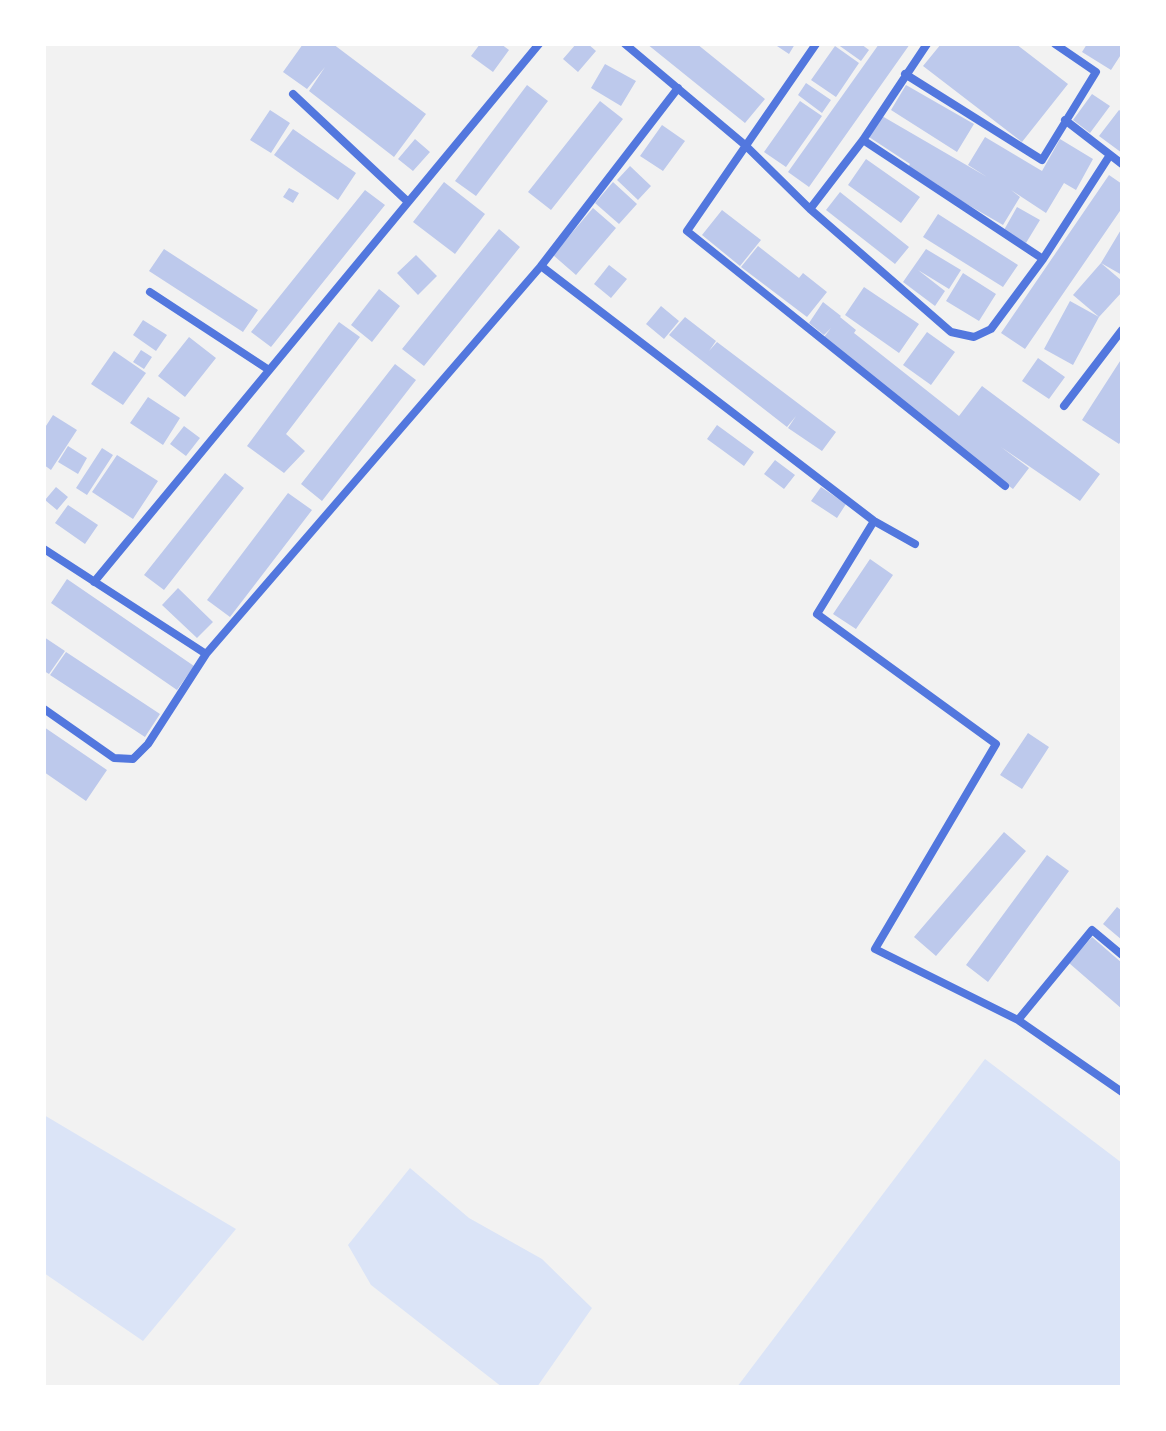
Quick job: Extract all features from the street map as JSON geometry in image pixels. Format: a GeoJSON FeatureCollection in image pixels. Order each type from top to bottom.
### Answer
{"type":"FeatureCollection","features":[{"type":"Feature","properties":{"kind":"street"},"geometry":{"type":"LineString","coordinates":[[94,582],[539,44]]}},
{"type":"Feature","properties":{"kind":"street"},"geometry":{"type":"LineString","coordinates":[[625,44],[745,145],[810,209],[951,332],[974,337],[991,329],[1043,259],[1110,155]]}},
{"type":"Feature","properties":{"kind":"street"},"geometry":{"type":"LineString","coordinates":[[816,44],[687,231],[1005,486]]}},
{"type":"Feature","properties":{"kind":"street"},"geometry":{"type":"LineString","coordinates":[[810,209],[863,140],[927,44]]}},
{"type":"Feature","properties":{"kind":"street"},"geometry":{"type":"LineString","coordinates":[[905,74],[1042,160],[1096,72],[1055,44]]}},
{"type":"Feature","properties":{"kind":"street"},"geometry":{"type":"LineString","coordinates":[[44,709],[114,758],[133,759],[148,744],[206,654],[541,266],[678,88]]}},
{"type":"Feature","properties":{"kind":"street"},"geometry":{"type":"LineString","coordinates":[[293,94],[407,201]]}},
{"type":"Feature","properties":{"kind":"street"},"geometry":{"type":"LineString","coordinates":[[1065,120],[1122,164]]}},
{"type":"Feature","properties":{"kind":"street"},"geometry":{"type":"LineString","coordinates":[[863,140],[1043,259]]}},
{"type":"Feature","properties":{"kind":"street"},"geometry":{"type":"LineString","coordinates":[[541,266],[874,521],[915,544]]}},
{"type":"Feature","properties":{"kind":"street"},"geometry":{"type":"LineString","coordinates":[[150,292],[269,370]]}},
{"type":"Feature","properties":{"kind":"street"},"geometry":{"type":"LineString","coordinates":[[1064,406],[1122,330]]}},
{"type":"Feature","properties":{"kind":"street"},"geometry":{"type":"LineString","coordinates":[[874,521],[817,614],[996,744],[875,949],[1018,1020],[1122,1092]]}},
{"type":"Feature","properties":{"kind":"street"},"geometry":{"type":"LineString","coordinates":[[44,549],[206,654]]}},
{"type":"Feature","properties":{"kind":"street"},"geometry":{"type":"LineString","coordinates":[[1018,1020],[1092,930],[1122,955]]}},
{"type":"Feature","properties":{"kind":"shaded area"},"geometry":{"type":"Polygon","coordinates":[[[985,1059],[1122,1163],[1122,1387],[737,1387],[985,1059]]]}},
{"type":"Feature","properties":{"kind":"shaded area"},"geometry":{"type":"Polygon","coordinates":[[[44,1115],[236,1229],[143,1341],[44,1273],[44,1115]]]}},
{"type":"Feature","properties":{"kind":"shaded area"},"geometry":{"type":"Polygon","coordinates":[[[410,1168],[469,1218],[542,1259],[592,1308],[537,1387],[502,1387],[371,1285],[348,1245],[410,1168]]]}},
{"type":"Feature","properties":{"kind":"building"},"geometry":{"type":"Polygon","coordinates":[[[303,44],[333,44],[426,114],[394,157],[309,91],[325,67],[307,89],[283,72],[303,44]]]}},
{"type":"Feature","properties":{"kind":"building"},"geometry":{"type":"Polygon","coordinates":[[[480,44],[501,44],[509,50],[493,72],[471,56],[480,44]]]}},
{"type":"Feature","properties":{"kind":"building"},"geometry":{"type":"Polygon","coordinates":[[[576,44],[588,44],[596,51],[578,72],[563,59],[576,44]]]}},
{"type":"Feature","properties":{"kind":"building"},"geometry":{"type":"Polygon","coordinates":[[[647,44],[697,44],[765,99],[745,123],[647,44]]]}},
{"type":"Feature","properties":{"kind":"building"},"geometry":{"type":"Polygon","coordinates":[[[774,44],[795,44],[789,54],[774,44]]]}},
{"type":"Feature","properties":{"kind":"building"},"geometry":{"type":"Polygon","coordinates":[[[837,44],[861,44],[869,50],[861,61],[837,44]]]}},
{"type":"Feature","properties":{"kind":"building"},"geometry":{"type":"Polygon","coordinates":[[[879,44],[910,44],[809,187],[788,172],[879,44]]]}},
{"type":"Feature","properties":{"kind":"building"},"geometry":{"type":"Polygon","coordinates":[[[941,44],[1016,44],[1068,84],[1022,142],[923,66],[941,44]]]}},
{"type":"Feature","properties":{"kind":"building"},"geometry":{"type":"Polygon","coordinates":[[[1087,44],[1122,44],[1122,53],[1111,70],[1082,52],[1087,44]]]}},
{"type":"Feature","properties":{"kind":"building"},"geometry":{"type":"Polygon","coordinates":[[[835,46],[859,63],[836,97],[811,80],[835,46]]]}},
{"type":"Feature","properties":{"kind":"building"},"geometry":{"type":"Polygon","coordinates":[[[605,64],[636,81],[621,106],[591,88],[605,64]]]}},
{"type":"Feature","properties":{"kind":"building"},"geometry":{"type":"Polygon","coordinates":[[[806,83],[831,100],[822,113],[798,95],[806,83]]]}},
{"type":"Feature","properties":{"kind":"building"},"geometry":{"type":"Polygon","coordinates":[[[527,85],[548,101],[476,196],[455,181],[527,85]]]}},
{"type":"Feature","properties":{"kind":"building"},"geometry":{"type":"Polygon","coordinates":[[[906,85],[974,124],[957,152],[891,110],[906,85]]]}},
{"type":"Feature","properties":{"kind":"building"},"geometry":{"type":"Polygon","coordinates":[[[1092,94],[1110,106],[1090,133],[1073,120],[1092,94]]]}},
{"type":"Feature","properties":{"kind":"building"},"geometry":{"type":"Polygon","coordinates":[[[600,101],[623,119],[551,210],[528,192],[600,101]]]}},
{"type":"Feature","properties":{"kind":"building"},"geometry":{"type":"Polygon","coordinates":[[[800,101],[822,116],[786,167],[764,152],[800,101]]]}},
{"type":"Feature","properties":{"kind":"building"},"geometry":{"type":"Polygon","coordinates":[[[270,110],[290,123],[271,153],[250,140],[270,110]]]}},
{"type":"Feature","properties":{"kind":"building"},"geometry":{"type":"Polygon","coordinates":[[[1119,110],[1122,112],[1122,153],[1099,136],[1119,110]]]}},
{"type":"Feature","properties":{"kind":"building"},"geometry":{"type":"Polygon","coordinates":[[[882,116],[987,177],[968,165],[985,137],[1042,171],[1060,139],[1093,159],[1076,190],[1064,183],[1046,213],[1011,190],[1020,197],[1003,225],[937,187],[908,167],[910,164],[869,137],[882,116]]]}},
{"type":"Feature","properties":{"kind":"building"},"geometry":{"type":"Polygon","coordinates":[[[662,125],[685,141],[663,171],[640,156],[662,125]]]}},
{"type":"Feature","properties":{"kind":"building"},"geometry":{"type":"Polygon","coordinates":[[[293,129],[356,173],[338,200],[274,155],[293,129]]]}},
{"type":"Feature","properties":{"kind":"building"},"geometry":{"type":"Polygon","coordinates":[[[415,139],[430,152],[413,171],[398,159],[415,139]]]}},
{"type":"Feature","properties":{"kind":"building"},"geometry":{"type":"Polygon","coordinates":[[[866,159],[920,197],[901,223],[848,185],[866,159]]]}},
{"type":"Feature","properties":{"kind":"building"},"geometry":{"type":"Polygon","coordinates":[[[630,166],[651,186],[638,200],[617,180],[630,166]]]}},
{"type":"Feature","properties":{"kind":"building"},"geometry":{"type":"Polygon","coordinates":[[[1109,175],[1122,184],[1122,208],[1025,349],[1001,333],[1109,175]]]}},
{"type":"Feature","properties":{"kind":"building"},"geometry":{"type":"Polygon","coordinates":[[[444,182],[485,214],[455,254],[413,222],[444,182]]]}},
{"type":"Feature","properties":{"kind":"building"},"geometry":{"type":"Polygon","coordinates":[[[613,182],[637,204],[619,224],[595,203],[613,182]]]}},
{"type":"Feature","properties":{"kind":"building"},"geometry":{"type":"Polygon","coordinates":[[[289,188],[299,193],[293,203],[283,197],[289,188]]]}},
{"type":"Feature","properties":{"kind":"building"},"geometry":{"type":"Polygon","coordinates":[[[365,190],[385,205],[271,347],[251,332],[365,190]]]}},
{"type":"Feature","properties":{"kind":"building"},"geometry":{"type":"Polygon","coordinates":[[[840,192],[909,247],[895,264],[826,210],[840,192]]]}},
{"type":"Feature","properties":{"kind":"building"},"geometry":{"type":"Polygon","coordinates":[[[1017,207],[1040,220],[1026,243],[1004,230],[1017,207]]]}},
{"type":"Feature","properties":{"kind":"building"},"geometry":{"type":"Polygon","coordinates":[[[593,208],[616,228],[576,275],[553,255],[593,208]]]}},
{"type":"Feature","properties":{"kind":"building"},"geometry":{"type":"Polygon","coordinates":[[[722,210],[761,240],[740,266],[702,235],[722,210]]]}},
{"type":"Feature","properties":{"kind":"building"},"geometry":{"type":"Polygon","coordinates":[[[938,214],[1018,265],[1003,287],[923,237],[938,214]]]}},
{"type":"Feature","properties":{"kind":"building"},"geometry":{"type":"Polygon","coordinates":[[[1122,228],[1122,275],[1101,263],[1122,228]]]}},
{"type":"Feature","properties":{"kind":"building"},"geometry":{"type":"Polygon","coordinates":[[[499,229],[520,247],[424,366],[402,349],[499,229]]]}},
{"type":"Feature","properties":{"kind":"building"},"geometry":{"type":"Polygon","coordinates":[[[758,246],[799,278],[803,273],[827,292],[807,317],[741,267],[758,246]]]}},
{"type":"Feature","properties":{"kind":"building"},"geometry":{"type":"Polygon","coordinates":[[[164,249],[258,310],[243,332],[149,271],[164,249]]]}},
{"type":"Feature","properties":{"kind":"building"},"geometry":{"type":"Polygon","coordinates":[[[926,249],[961,270],[949,289],[918,270],[945,291],[935,306],[903,282],[926,249]]]}},
{"type":"Feature","properties":{"kind":"building"},"geometry":{"type":"Polygon","coordinates":[[[416,255],[437,276],[418,295],[397,273],[416,255]]]}},
{"type":"Feature","properties":{"kind":"building"},"geometry":{"type":"Polygon","coordinates":[[[1101,263],[1122,281],[1122,292],[1099,317],[1073,295],[1101,263]]]}},
{"type":"Feature","properties":{"kind":"building"},"geometry":{"type":"Polygon","coordinates":[[[609,265],[627,279],[611,298],[594,284],[609,265]]]}},
{"type":"Feature","properties":{"kind":"building"},"geometry":{"type":"Polygon","coordinates":[[[963,273],[996,294],[979,321],[946,301],[963,273]]]}},
{"type":"Feature","properties":{"kind":"building"},"geometry":{"type":"Polygon","coordinates":[[[864,287],[919,324],[899,353],[845,315],[864,287]]]}},
{"type":"Feature","properties":{"kind":"building"},"geometry":{"type":"Polygon","coordinates":[[[379,289],[400,306],[372,342],[351,325],[379,289]]]}},
{"type":"Feature","properties":{"kind":"building"},"geometry":{"type":"Polygon","coordinates":[[[1070,301],[1099,317],[1073,365],[1044,349],[1070,301]]]}},
{"type":"Feature","properties":{"kind":"building"},"geometry":{"type":"Polygon","coordinates":[[[823,302],[856,330],[854,333],[959,416],[982,386],[1100,474],[1080,501],[1001,447],[1029,468],[1013,489],[959,449],[824,337],[831,328],[824,335],[809,323],[823,302]]]}},
{"type":"Feature","properties":{"kind":"building"},"geometry":{"type":"Polygon","coordinates":[[[661,306],[679,321],[664,339],[646,324],[661,306]]]}},
{"type":"Feature","properties":{"kind":"building"},"geometry":{"type":"Polygon","coordinates":[[[685,317],[716,341],[709,351],[717,342],[836,432],[822,451],[788,428],[796,416],[787,427],[669,335],[685,317]]]}},
{"type":"Feature","properties":{"kind":"building"},"geometry":{"type":"Polygon","coordinates":[[[143,320],[167,335],[156,351],[133,335],[143,320]]]}},
{"type":"Feature","properties":{"kind":"building"},"geometry":{"type":"Polygon","coordinates":[[[339,322],[360,337],[286,434],[305,451],[284,473],[247,446],[339,322]]]}},
{"type":"Feature","properties":{"kind":"building"},"geometry":{"type":"Polygon","coordinates":[[[927,332],[955,352],[931,385],[903,365],[927,332]]]}},
{"type":"Feature","properties":{"kind":"building"},"geometry":{"type":"Polygon","coordinates":[[[189,337],[216,358],[185,397],[158,376],[189,337]]]}},
{"type":"Feature","properties":{"kind":"building"},"geometry":{"type":"Polygon","coordinates":[[[141,350],[152,357],[144,369],[133,362],[141,350]]]}},
{"type":"Feature","properties":{"kind":"building"},"geometry":{"type":"Polygon","coordinates":[[[114,351],[146,373],[123,405],[91,384],[114,351]]]}},
{"type":"Feature","properties":{"kind":"building"},"geometry":{"type":"Polygon","coordinates":[[[1038,358],[1065,377],[1049,399],[1022,381],[1038,358]]]}},
{"type":"Feature","properties":{"kind":"building"},"geometry":{"type":"Polygon","coordinates":[[[1122,358],[1122,439],[1119,444],[1082,420],[1122,358]]]}},
{"type":"Feature","properties":{"kind":"building"},"geometry":{"type":"Polygon","coordinates":[[[395,364],[416,380],[322,501],[301,484],[395,364]]]}},
{"type":"Feature","properties":{"kind":"building"},"geometry":{"type":"Polygon","coordinates":[[[148,397],[180,418],[163,445],[130,423],[148,397]]]}},
{"type":"Feature","properties":{"kind":"building"},"geometry":{"type":"Polygon","coordinates":[[[53,415],[77,430],[51,470],[44,465],[44,429],[53,415]]]}},
{"type":"Feature","properties":{"kind":"building"},"geometry":{"type":"Polygon","coordinates":[[[717,425],[754,452],[744,466],[707,439],[717,425]]]}},
{"type":"Feature","properties":{"kind":"building"},"geometry":{"type":"Polygon","coordinates":[[[184,426],[200,438],[186,456],[170,444],[184,426]]]}},
{"type":"Feature","properties":{"kind":"building"},"geometry":{"type":"Polygon","coordinates":[[[68,446],[87,458],[78,474],[58,462],[68,446]]]}},
{"type":"Feature","properties":{"kind":"building"},"geometry":{"type":"Polygon","coordinates":[[[102,448],[113,455],[87,495],[76,488],[102,448]]]}},
{"type":"Feature","properties":{"kind":"building"},"geometry":{"type":"Polygon","coordinates":[[[117,455],[158,481],[133,519],[92,492],[117,455]]]}},
{"type":"Feature","properties":{"kind":"building"},"geometry":{"type":"Polygon","coordinates":[[[775,460],[795,475],[784,489],[764,474],[775,460]]]}},
{"type":"Feature","properties":{"kind":"building"},"geometry":{"type":"Polygon","coordinates":[[[225,473],[244,488],[164,590],[144,575],[225,473]]]}},
{"type":"Feature","properties":{"kind":"building"},"geometry":{"type":"Polygon","coordinates":[[[56,487],[68,497],[57,510],[45,500],[56,487]]]}},
{"type":"Feature","properties":{"kind":"building"},"geometry":{"type":"Polygon","coordinates":[[[821,487],[846,504],[837,518],[811,501],[821,487]]]}},
{"type":"Feature","properties":{"kind":"building"},"geometry":{"type":"Polygon","coordinates":[[[288,493],[312,510],[230,617],[207,600],[288,493]]]}},
{"type":"Feature","properties":{"kind":"building"},"geometry":{"type":"Polygon","coordinates":[[[68,505],[98,525],[85,544],[55,523],[68,505]]]}},
{"type":"Feature","properties":{"kind":"building"},"geometry":{"type":"Polygon","coordinates":[[[870,559],[893,575],[856,629],[833,614],[870,559]]]}},
{"type":"Feature","properties":{"kind":"building"},"geometry":{"type":"Polygon","coordinates":[[[67,579],[194,666],[177,690],[51,603],[67,579]]]}},
{"type":"Feature","properties":{"kind":"building"},"geometry":{"type":"Polygon","coordinates":[[[178,588],[213,622],[197,638],[162,605],[178,588]]]}},
{"type":"Feature","properties":{"kind":"building"},"geometry":{"type":"Polygon","coordinates":[[[44,637],[65,651],[49,674],[44,671],[44,637]]]}},
{"type":"Feature","properties":{"kind":"building"},"geometry":{"type":"Polygon","coordinates":[[[66,652],[160,714],[145,737],[50,675],[66,652]]]}},
{"type":"Feature","properties":{"kind":"building"},"geometry":{"type":"Polygon","coordinates":[[[44,727],[107,770],[86,801],[44,772],[44,727]]]}},
{"type":"Feature","properties":{"kind":"building"},"geometry":{"type":"Polygon","coordinates":[[[1028,733],[1049,747],[1022,789],[1000,775],[1028,733]]]}},
{"type":"Feature","properties":{"kind":"building"},"geometry":{"type":"Polygon","coordinates":[[[1004,832],[1026,851],[936,956],[914,937],[1004,832]]]}},
{"type":"Feature","properties":{"kind":"building"},"geometry":{"type":"Polygon","coordinates":[[[1047,855],[1069,871],[988,982],[966,965],[1047,855]]]}},
{"type":"Feature","properties":{"kind":"building"},"geometry":{"type":"Polygon","coordinates":[[[1117,907],[1122,911],[1122,940],[1103,924],[1117,907]]]}},
{"type":"Feature","properties":{"kind":"building"},"geometry":{"type":"Polygon","coordinates":[[[1092,937],[1122,963],[1122,1009],[1069,963],[1092,937]]]}}]}
